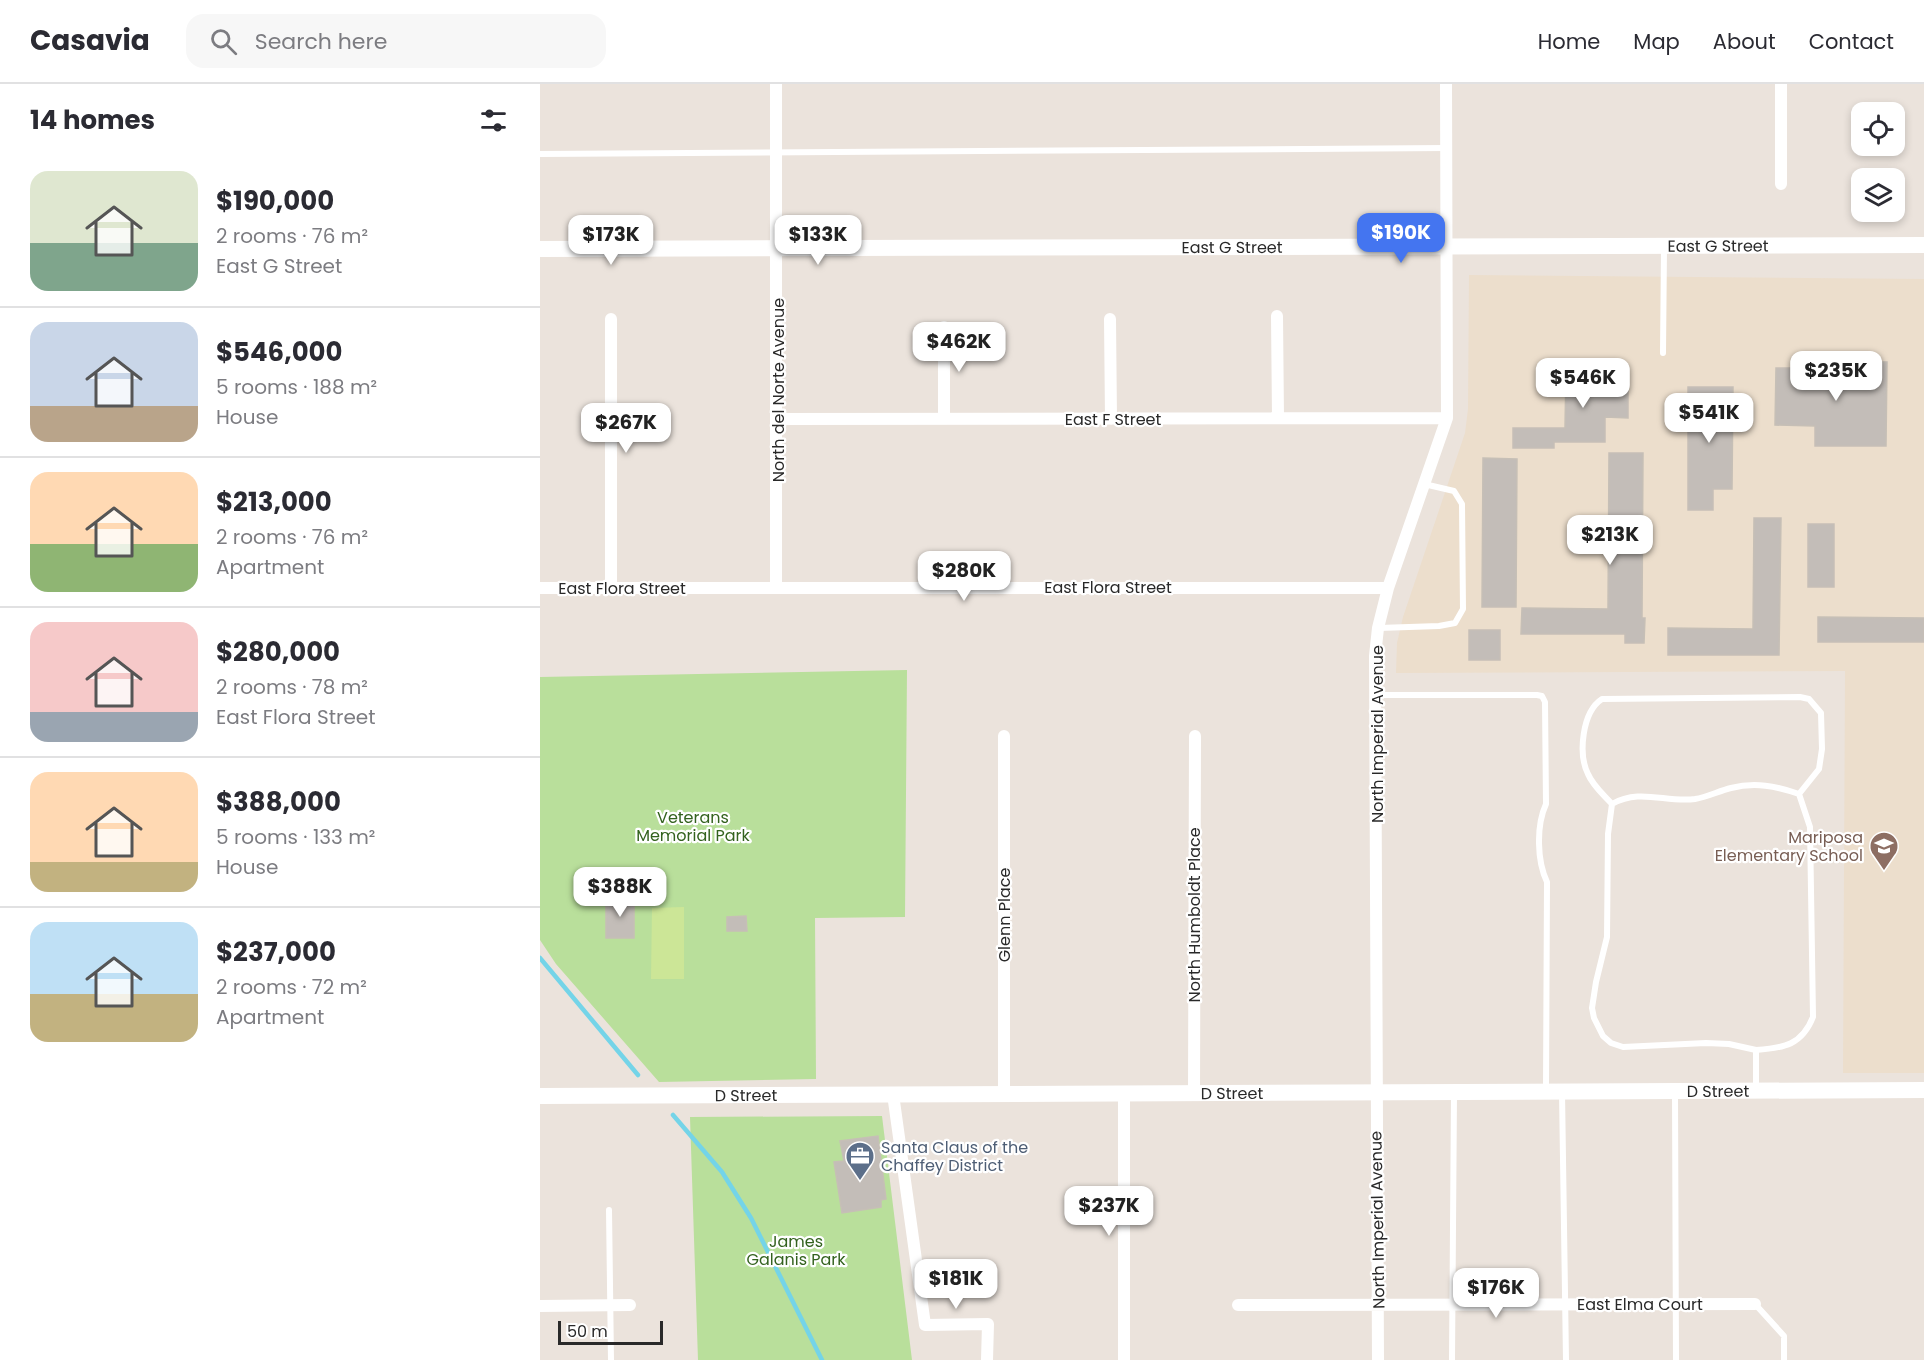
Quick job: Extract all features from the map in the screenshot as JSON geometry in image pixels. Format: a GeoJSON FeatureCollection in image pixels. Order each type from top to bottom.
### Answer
{"type":"FeatureCollection","features":[{"type":"Feature","properties":{"kind":"street","name":"North del Norte Avenue"},"geometry":{"type":"LineString","coordinates":[[776,84],[778,419],[776,588]]}},
{"type":"Feature","properties":{"kind":"street","name":"North Imperial Avenue"},"geometry":{"type":"LineString","coordinates":[[1378,1360],[1376,695],[1378,628],[1388,588],[1447,418],[1446,84]]}},
{"type":"Feature","properties":{"kind":"street"},"geometry":{"type":"LineString","coordinates":[[1781,84],[1781,184]]}},
{"type":"Feature","properties":{"kind":"street","name":"East G Street"},"geometry":{"type":"LineString","coordinates":[[540,249],[1924,245]]}},
{"type":"Feature","properties":{"kind":"street"},"geometry":{"type":"LineString","coordinates":[[1277,316],[1278,418]]}},
{"type":"Feature","properties":{"kind":"street"},"geometry":{"type":"LineString","coordinates":[[611,319],[611,589]]}},
{"type":"Feature","properties":{"kind":"street"},"geometry":{"type":"LineString","coordinates":[[1110,319],[1112,419]]}},
{"type":"Feature","properties":{"kind":"street"},"geometry":{"type":"LineString","coordinates":[[944,327],[944,419]]}},
{"type":"Feature","properties":{"kind":"street","name":"East F Street"},"geometry":{"type":"LineString","coordinates":[[778,419],[1447,418]]}},
{"type":"Feature","properties":{"kind":"street","name":"East Flora Street"},"geometry":{"type":"LineString","coordinates":[[540,588],[1388,588]]}},
{"type":"Feature","properties":{"kind":"street","name":"Glenn Place"},"geometry":{"type":"LineString","coordinates":[[1004,736],[1004,1095]]}},
{"type":"Feature","properties":{"kind":"street","name":"North Humboldt Place"},"geometry":{"type":"LineString","coordinates":[[1194,1095],[1195,736]]}},
{"type":"Feature","properties":{"kind":"street","name":"D Street"},"geometry":{"type":"LineString","coordinates":[[540,1096],[1194,1095],[1924,1090]]}},
{"type":"Feature","properties":{"kind":"street"},"geometry":{"type":"LineString","coordinates":[[893,1094],[925,1325],[988,1324],[987,1360]]}},
{"type":"Feature","properties":{"kind":"street"},"geometry":{"type":"LineString","coordinates":[[1124,1094],[1124,1360]]}},
{"type":"Feature","properties":{"kind":"street","name":"East Elma Court"},"geometry":{"type":"LineString","coordinates":[[1238,1305],[1755,1304]]}},
{"type":"Feature","properties":{"kind":"street"},"geometry":{"type":"LineString","coordinates":[[540,1306],[630,1305]]}},
{"type":"Feature","properties":{"kind":"lane"},"geometry":{"type":"LineString","coordinates":[[540,154],[776,150],[1446,148]]}},
{"type":"Feature","properties":{"kind":"lane"},"geometry":{"type":"LineString","coordinates":[[1663,353],[1664,246]]}},
{"type":"Feature","properties":{"kind":"lane"},"geometry":{"type":"LineString","coordinates":[[1378,628],[1439,626],[1455,623],[1463,609],[1462,504],[1454,491],[1424,484]]}},
{"type":"Feature","properties":{"kind":"lane"},"geometry":{"type":"LineString","coordinates":[[1376,695],[1537,695],[1542,696],[1545,702],[1546,804],[1540,817],[1541,869],[1547,882],[1554,1091],[1566,1303],[1566,1360]]}},
{"type":"Feature","properties":{"kind":"lane"},"geometry":{"type":"LineString","coordinates":[[1612,804],[1595,786],[1585,769],[1584,732],[1589,712],[1594,705],[1610,698],[1791,696],[1809,699],[1821,713],[1822,759],[1814,776],[1799,794]]}},
{"type":"Feature","properties":{"kind":"lane"},"geometry":{"type":"LineString","coordinates":[[1612,804],[1623,799],[1648,795],[1695,799],[1730,788],[1755,784],[1779,787],[1799,794]]}},
{"type":"Feature","properties":{"kind":"lane"},"geometry":{"type":"LineString","coordinates":[[1612,804],[1608,834],[1607,937],[1592,1008],[1597,1027],[1611,1043],[1623,1047],[1706,1042],[1756,1050],[1781,1049],[1793,1044],[1809,1028],[1813,1017],[1810,827],[1799,794]]}},
{"type":"Feature","properties":{"kind":"lane"},"geometry":{"type":"LineString","coordinates":[[1756,1050],[1756,1091]]}},
{"type":"Feature","properties":{"kind":"lane"},"geometry":{"type":"LineString","coordinates":[[1674,1091],[1676,1360]]}},
{"type":"Feature","properties":{"kind":"lane"},"geometry":{"type":"LineString","coordinates":[[1452,1360],[1454,1092]]}},
{"type":"Feature","properties":{"kind":"lane"},"geometry":{"type":"LineString","coordinates":[[609,1210],[611,1360]]}},
{"type":"Feature","properties":{"kind":"lane"},"geometry":{"type":"LineString","coordinates":[[1755,1304],[1784,1336],[1784,1360]]}},
{"type":"Feature","properties":{"kind":"shaded area"},"geometry":{"type":"Polygon","coordinates":[[[1469,275],[1924,279],[1924,1073],[1843,1073],[1845,671],[1396,673],[1397,643],[1403,617],[1465,433],[1468,409],[1469,275]]]}},
{"type":"Feature","properties":{"kind":"green space","name":"Veterans Memorial Park"},"geometry":{"type":"Polygon","coordinates":[[[907,670],[905,917],[815,918],[816,1079],[659,1082],[556,964],[540,940],[540,677],[907,670]]]}},
{"type":"Feature","properties":{"kind":"green space"},"geometry":{"type":"Polygon","coordinates":[[[684,907],[684,979],[651,979],[652,908],[684,907]]]}},
{"type":"Feature","properties":{"kind":"green space","name":"James Galanis Park"},"geometry":{"type":"Polygon","coordinates":[[[882,1116],[912,1360],[698,1360],[690,1117],[882,1116]]]}},
{"type":"Feature","properties":{"kind":"building"},"geometry":{"type":"Polygon","coordinates":[[[1816,361],[1887,362],[1886,446],[1815,446],[1815,426],[1775,425],[1776,368],[1815,368],[1816,361]]]}},
{"type":"Feature","properties":{"kind":"building"},"geometry":{"type":"Polygon","coordinates":[[[1566,369],[1628,370],[1628,418],[1605,417],[1605,442],[1554,442],[1554,448],[1513,448],[1513,428],[1565,428],[1566,369]]]}},
{"type":"Feature","properties":{"kind":"building"},"geometry":{"type":"Polygon","coordinates":[[[1688,387],[1733,387],[1732,489],[1713,489],[1713,510],[1688,510],[1688,387]]]}},
{"type":"Feature","properties":{"kind":"building"},"geometry":{"type":"Polygon","coordinates":[[[1609,453],[1643,453],[1642,618],[1645,618],[1644,643],[1625,643],[1625,634],[1521,634],[1522,608],[1608,609],[1609,453]]]}},
{"type":"Feature","properties":{"kind":"building"},"geometry":{"type":"Polygon","coordinates":[[[1483,458],[1517,459],[1516,607],[1482,607],[1483,458]]]}},
{"type":"Feature","properties":{"kind":"building"},"geometry":{"type":"Polygon","coordinates":[[[1754,518],[1781,518],[1779,655],[1668,655],[1668,628],[1753,629],[1754,518]]]}},
{"type":"Feature","properties":{"kind":"building"},"geometry":{"type":"Polygon","coordinates":[[[1808,524],[1834,524],[1834,587],[1808,587],[1808,524]]]}},
{"type":"Feature","properties":{"kind":"building"},"geometry":{"type":"Polygon","coordinates":[[[1818,617],[1924,618],[1924,642],[1818,642],[1818,617]]]}},
{"type":"Feature","properties":{"kind":"building"},"geometry":{"type":"Polygon","coordinates":[[[1469,630],[1500,630],[1500,660],[1469,660],[1469,630]]]}},
{"type":"Feature","properties":{"kind":"building"},"geometry":{"type":"Polygon","coordinates":[[[606,898],[634,899],[634,938],[606,938],[606,898]]]}},
{"type":"Feature","properties":{"kind":"building"},"geometry":{"type":"Polygon","coordinates":[[[746,916],[747,931],[727,931],[727,917],[746,916]]]}},
{"type":"Feature","properties":{"kind":"building","name":"Santa Claus of the Chaffey District"},"geometry":{"type":"Polygon","coordinates":[[[878,1136],[886,1199],[881,1200],[881,1207],[842,1213],[834,1162],[844,1161],[840,1141],[878,1136]]]}},
{"type":"Feature","properties":{"kind":"waterway"},"geometry":{"type":"LineString","coordinates":[[540,958],[638,1075]]}},
{"type":"Feature","properties":{"kind":"waterway"},"geometry":{"type":"LineString","coordinates":[[673,1115],[722,1172],[751,1218],[822,1360]]}},
{"type":"Feature","properties":{"kind":"place","name":"Mariposa Elementary School"},"geometry":{"type":"Point","coordinates":[1884,872]}},
{"type":"Feature","properties":{"kind":"place","name":"Santa Claus of the Chaffey District"},"geometry":{"type":"Point","coordinates":[860,1182]}}]}
